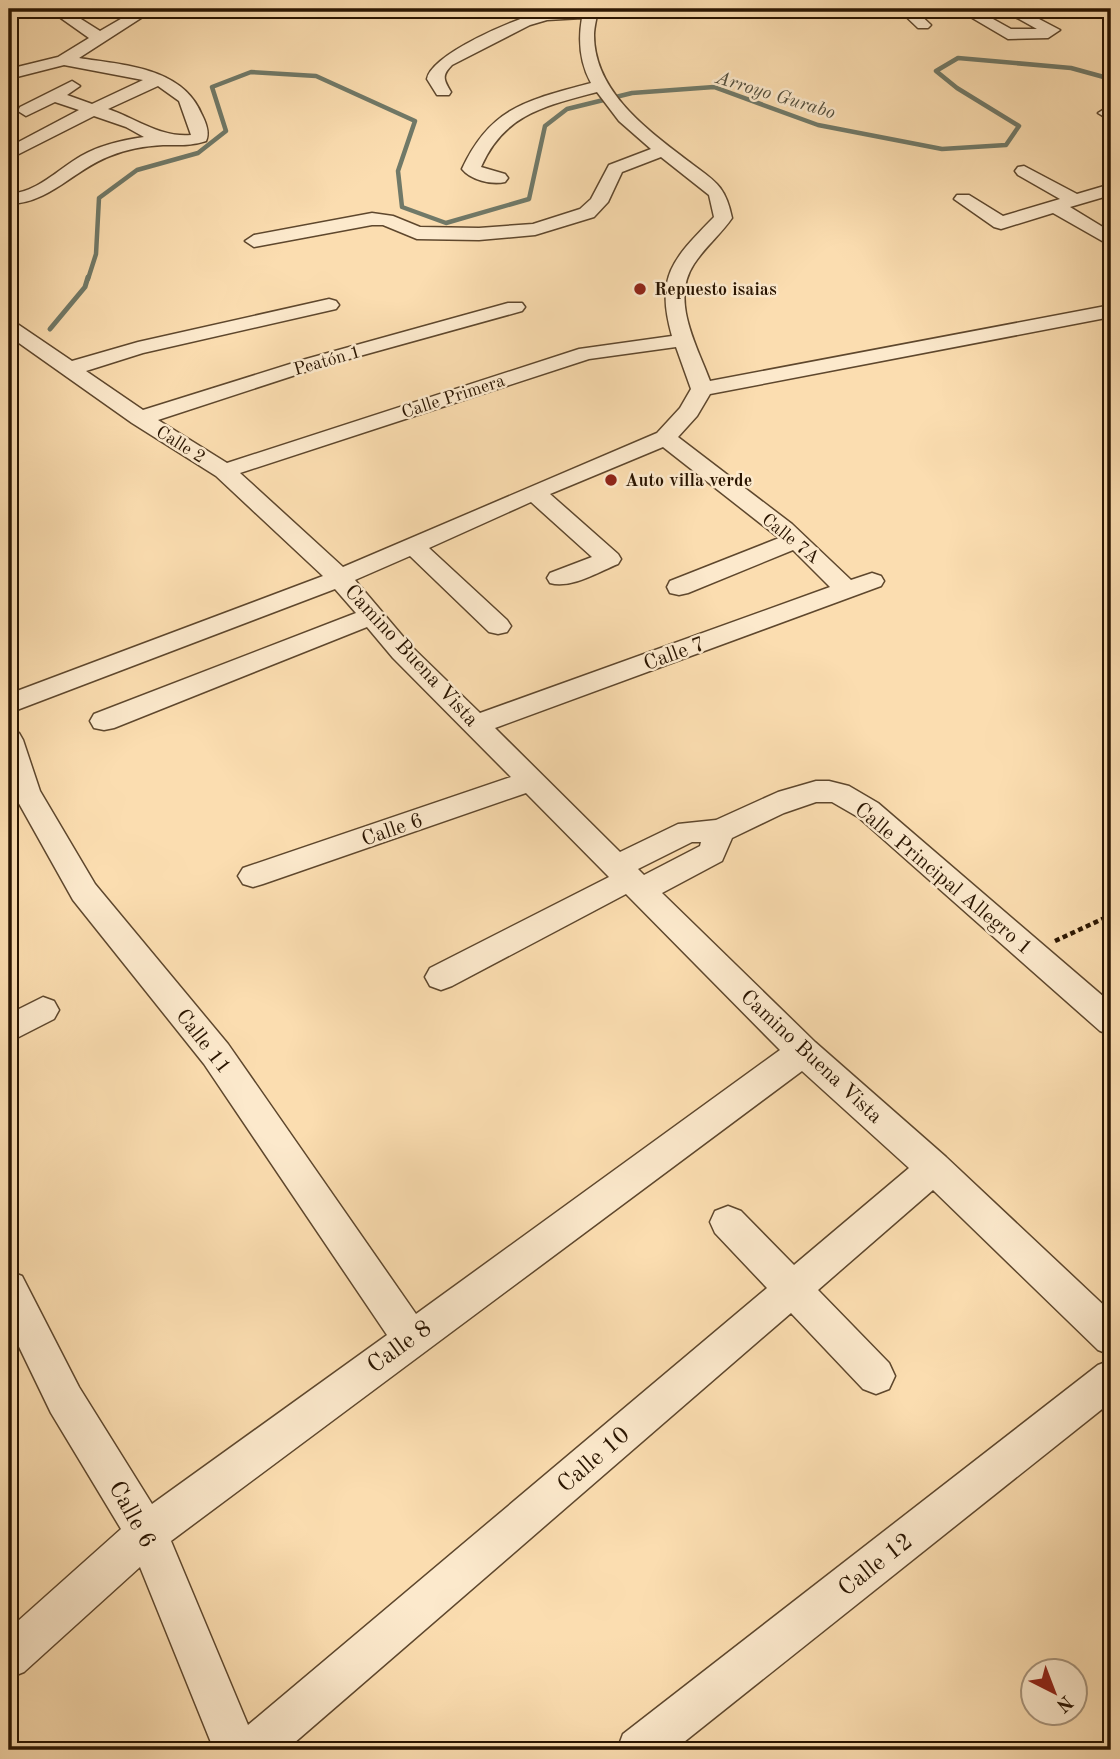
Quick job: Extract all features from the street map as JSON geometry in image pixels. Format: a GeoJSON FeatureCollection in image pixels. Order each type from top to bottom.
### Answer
{"type":"FeatureCollection","features":[{"type":"Feature","properties":{"kind":"street"},"geometry":{"type":"LineString","coordinates":[[55,9],[100,38]]}},
{"type":"Feature","properties":{"kind":"street"},"geometry":{"type":"LineString","coordinates":[[9,74],[64,60],[148,9]]}},
{"type":"Feature","properties":{"kind":"street"},"geometry":{"type":"LineString","coordinates":[[906,9],[923,25]]}},
{"type":"Feature","properties":{"kind":"street"},"geometry":{"type":"LineString","coordinates":[[965,9],[1008,34],[1048,33],[1052,30],[1009,9]]}},
{"type":"Feature","properties":{"kind":"street"},"geometry":{"type":"LineString","coordinates":[[1099,9],[1111,15]]}},
{"type":"Feature","properties":{"kind":"street"},"geometry":{"type":"LineString","coordinates":[[516,36],[589,15]]}},
{"type":"Feature","properties":{"kind":"street"},"geometry":{"type":"LineString","coordinates":[[589,15],[587,58],[601,88],[620,111],[663,150],[717,193],[723,218],[701,241],[675,282],[677,315],[702,389],[1111,311]]}},
{"type":"Feature","properties":{"kind":"street"},"geometry":{"type":"LineString","coordinates":[[443,92],[436,79],[436,72],[457,56],[525,22],[546,16],[589,15]]}},
{"type":"Feature","properties":{"kind":"street"},"geometry":{"type":"LineString","coordinates":[[9,199],[24,199],[34,195],[101,152],[163,140],[192,141],[200,135],[197,123],[181,93],[157,80],[64,60]]}},
{"type":"Feature","properties":{"kind":"street"},"geometry":{"type":"LineString","coordinates":[[26,111],[104,68]]}},
{"type":"Feature","properties":{"kind":"street"},"geometry":{"type":"LineString","coordinates":[[9,154],[92,110],[157,80]]}},
{"type":"Feature","properties":{"kind":"street"},"geometry":{"type":"LineString","coordinates":[[499,178],[482,175],[471,169],[501,121],[530,106],[601,88]]}},
{"type":"Feature","properties":{"kind":"street"},"geometry":{"type":"LineString","coordinates":[[53,96],[132,123],[163,140]]}},
{"type":"Feature","properties":{"kind":"street"},"geometry":{"type":"LineString","coordinates":[[254,241],[372,219],[386,220],[417,233],[480,234],[535,229],[587,213],[599,202],[615,169],[663,150]]}},
{"type":"Feature","properties":{"kind":"street"},"geometry":{"type":"LineString","coordinates":[[1024,171],[1075,200]]}},
{"type":"Feature","properties":{"kind":"street"},"geometry":{"type":"LineString","coordinates":[[963,199],[1000,223],[1111,189]]}},
{"type":"Feature","properties":{"kind":"street"},"geometry":{"type":"LineString","coordinates":[[1055,206],[1111,240]]}},
{"type":"Feature","properties":{"kind":"street"},"geometry":{"type":"LineString","coordinates":[[70,369],[138,348],[329,305]]}},
{"type":"Feature","properties":{"kind":"street","name":"Peatón 1"},"geometry":{"type":"LineString","coordinates":[[140,418],[313,363],[515,307]]}},
{"type":"Feature","properties":{"kind":"street","name":"Calle 2"},"geometry":{"type":"LineString","coordinates":[[9,327],[140,418],[224,471],[340,578]]}},
{"type":"Feature","properties":{"kind":"street","name":"Calle Primera"},"geometry":{"type":"LineString","coordinates":[[224,471],[586,353],[686,340]]}},
{"type":"Feature","properties":{"kind":"street","name":"Camino Buena Vista"},"geometry":{"type":"LineString","coordinates":[[702,389],[689,411],[665,438],[534,492],[340,578],[402,652],[803,1052],[934,1168],[1111,1338]]}},
{"type":"Feature","properties":{"kind":"street","name":"Calle 7A"},"geometry":{"type":"LineString","coordinates":[[665,438],[795,540],[829,570],[846,590]]}},
{"type":"Feature","properties":{"kind":"street"},"geometry":{"type":"LineString","coordinates":[[534,492],[609,559],[559,578]]}},
{"type":"Feature","properties":{"kind":"street"},"geometry":{"type":"LineString","coordinates":[[679,587],[795,540]]}},
{"type":"Feature","properties":{"kind":"street"},"geometry":{"type":"LineString","coordinates":[[412,545],[498,626]]}},
{"type":"Feature","properties":{"kind":"street"},"geometry":{"type":"LineString","coordinates":[[9,704],[340,578]]}},
{"type":"Feature","properties":{"kind":"street","name":"Calle 7"},"geometry":{"type":"LineString","coordinates":[[475,724],[872,581]]}},
{"type":"Feature","properties":{"kind":"street"},"geometry":{"type":"LineString","coordinates":[[104,721],[372,616]]}},
{"type":"Feature","properties":{"kind":"street","name":"Calle 11"},"geometry":{"type":"LineString","coordinates":[[9,740],[26,791],[84,892],[216,1054],[411,1338]]}},
{"type":"Feature","properties":{"kind":"street","name":"Calle 6"},"geometry":{"type":"LineString","coordinates":[[253,876],[531,781]]}},
{"type":"Feature","properties":{"kind":"street","name":"Calle Principal Allegro 1"},"geometry":{"type":"LineString","coordinates":[[441,977],[629,878],[688,832],[720,831],[806,793],[831,791],[868,810],[1111,1022]]}},
{"type":"Feature","properties":{"kind":"street"},"geometry":{"type":"LineString","coordinates":[[9,1029],[43,1010]]}},
{"type":"Feature","properties":{"kind":"street","name":"Calle 8"},"geometry":{"type":"LineString","coordinates":[[9,1657],[147,1533],[803,1052]]}},
{"type":"Feature","properties":{"kind":"street","name":"Calle 10"},"geometry":{"type":"LineString","coordinates":[[251,1750],[934,1168]]}},
{"type":"Feature","properties":{"kind":"street"},"geometry":{"type":"LineString","coordinates":[[728,1222],[876,1376]]}},
{"type":"Feature","properties":{"kind":"street","name":"Calle 6"},"geometry":{"type":"LineString","coordinates":[[9,1288],[65,1400],[147,1533],[236,1750]]}},
{"type":"Feature","properties":{"kind":"street","name":"Calle 12"},"geometry":{"type":"LineString","coordinates":[[639,1750],[1111,1378]]}},
{"type":"Feature","properties":{"kind":"path"},"geometry":{"type":"LineString","coordinates":[[1030,951],[1111,915]]}},
{"type":"Feature","properties":{"kind":"waterway","name":"Arroyo Gurabo"},"geometry":{"type":"LineString","coordinates":[[88,279],[96,254],[99,198],[137,170],[198,153],[226,131],[212,87],[251,72],[316,76],[415,121],[398,171],[402,207],[446,223],[529,199],[545,126],[567,109],[632,93],[714,87],[818,125],[942,149],[1006,145],[1019,126],[957,88],[936,71],[958,58],[1071,68],[1111,79]]}},
{"type":"Feature","properties":{"kind":"waterway","name":"Arroyo Gurabo"},"geometry":{"type":"LineString","coordinates":[[50,329],[85,287],[88,277]]}},
{"type":"Feature","properties":{"kind":"place","name":"Repuesto isaias"},"geometry":{"type":"Point","coordinates":[640,289]}},
{"type":"Feature","properties":{"kind":"place","name":"Auto villa verde"},"geometry":{"type":"Point","coordinates":[611,480]}}]}
